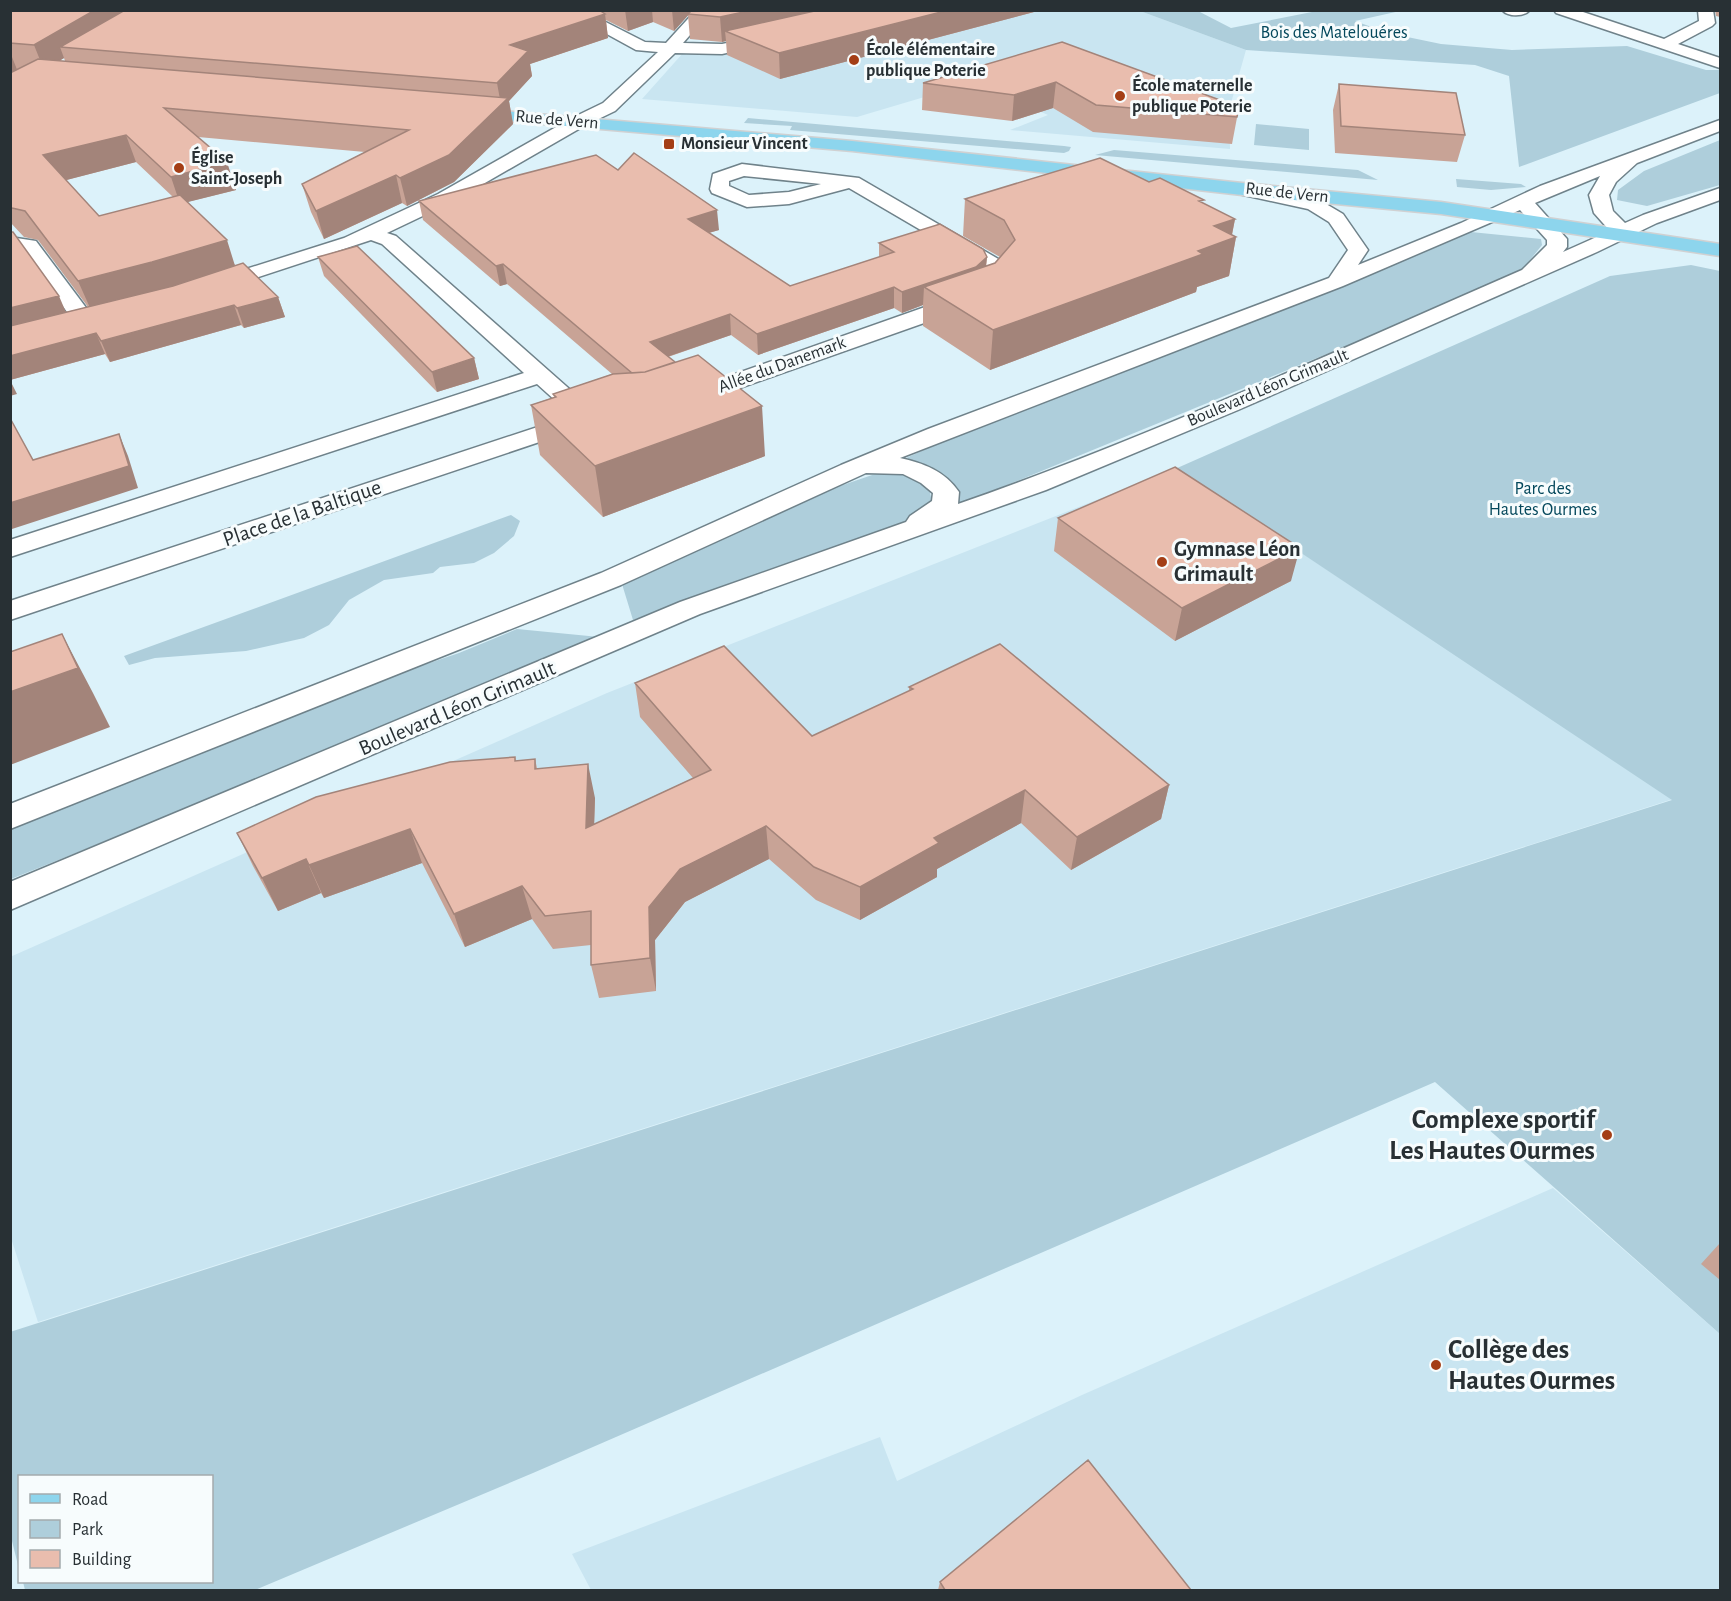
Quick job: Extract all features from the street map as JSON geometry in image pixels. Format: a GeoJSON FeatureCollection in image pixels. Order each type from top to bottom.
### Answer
{"type":"FeatureCollection","features":[{"type":"Feature","properties":{"kind":"main road","name":"Rue de Vern"},"geometry":{"type":"LineString","coordinates":[[449,111],[852,147],[1494,214],[1720,250]]}},
{"type":"Feature","properties":{"kind":"main road","name":"Rue de Vern"},"geometry":{"type":"LineString","coordinates":[[852,147],[1069,159],[1403,188],[1558,206]]}},
{"type":"Feature","properties":{"kind":"main road"},"geometry":{"type":"LineString","coordinates":[[1581,209],[1650,219],[1720,233]]}},
{"type":"Feature","properties":{"kind":"street"},"geometry":{"type":"LineString","coordinates":[[570,10],[637,45],[722,49],[789,35]]}},
{"type":"Feature","properties":{"kind":"street"},"geometry":{"type":"LineString","coordinates":[[195,292],[351,243],[445,198],[614,103],[671,48],[705,10]]}},
{"type":"Feature","properties":{"kind":"street"},"geometry":{"type":"LineString","coordinates":[[1509,10],[1523,10]]}},
{"type":"Feature","properties":{"kind":"street"},"geometry":{"type":"LineString","coordinates":[[1561,10],[1720,63]]}},
{"type":"Feature","properties":{"kind":"street"},"geometry":{"type":"LineString","coordinates":[[1664,45],[1707,23],[1705,10]]}},
{"type":"Feature","properties":{"kind":"street","name":"Boulevard Léon Grimault"},"geometry":{"type":"LineString","coordinates":[[10,817],[611,579],[849,470],[937,434],[1336,282],[1558,186],[1720,125]]}},
{"type":"Feature","properties":{"kind":"street"},"geometry":{"type":"LineString","coordinates":[[1623,233],[1604,213],[1599,195],[1608,179],[1631,160]]}},
{"type":"Feature","properties":{"kind":"street","name":"Allée du Danemark"},"geometry":{"type":"LineString","coordinates":[[673,404],[984,294],[999,278],[993,264],[852,182],[742,170],[720,178],[719,189],[747,201],[789,198],[852,182]]}},
{"type":"Feature","properties":{"kind":"street"},"geometry":{"type":"LineString","coordinates":[[1242,189],[1314,205],[1336,218],[1358,250],[1336,282]]}},
{"type":"Feature","properties":{"kind":"street","name":"Boulevard Léon Grimault"},"geometry":{"type":"LineString","coordinates":[[10,897],[690,608],[1048,481],[1230,405],[1623,233],[1650,219],[1720,194]]}},
{"type":"Feature","properties":{"kind":"street"},"geometry":{"type":"LineString","coordinates":[[1523,201],[1557,239],[1557,248],[1527,275]]}},
{"type":"Feature","properties":{"kind":"street"},"geometry":{"type":"LineString","coordinates":[[370,233],[389,240],[542,375]]}},
{"type":"Feature","properties":{"kind":"street"},"geometry":{"type":"LineString","coordinates":[[10,243],[29,245],[85,321]]}},
{"type":"Feature","properties":{"kind":"street"},"geometry":{"type":"LineString","coordinates":[[64,326],[107,315]]}},
{"type":"Feature","properties":{"kind":"street"},"geometry":{"type":"LineString","coordinates":[[10,549],[542,375]]}},
{"type":"Feature","properties":{"kind":"street","name":"Place de la Baltique"},"geometry":{"type":"LineString","coordinates":[[10,611],[606,415],[575,406],[542,375]]}},
{"type":"Feature","properties":{"kind":"street","name":"Boulevard Léon Grimault"},"geometry":{"type":"LineString","coordinates":[[849,470],[886,463],[912,468],[937,480],[946,492],[945,504],[908,529]]}},
{"type":"Feature","properties":{"kind":"shaded area"},"geometry":{"type":"Polygon","coordinates":[[[927,11],[1140,11],[1246,50],[1229,110],[1230,149],[1010,130],[1048,115],[975,82],[857,117],[642,99],[683,53],[724,54],[927,11]]]}},
{"type":"Feature","properties":{"kind":"shaded area"},"geometry":{"type":"Polygon","coordinates":[[[1175,469],[1673,799],[38,1322],[11,1238],[10,957],[607,693],[1175,469]]]}},
{"type":"Feature","properties":{"kind":"shaded area","name":"Collège des Hautes Ourmes"},"geometry":{"type":"Polygon","coordinates":[[[1553,1188],[1720,1334],[1720,1590],[591,1590],[572,1554],[880,1437],[897,1481],[1082,1395],[1553,1188]]]}},
{"type":"Feature","properties":{"kind":"green space","name":"Bois des Matelouéres"},"geometry":{"type":"Polygon","coordinates":[[[1140,11],[1198,11],[1231,28],[1317,11],[1400,11],[1355,21],[1388,33],[1441,44],[1512,50],[1627,46],[1706,70],[1720,70],[1720,93],[1519,167],[1509,76],[1475,65],[1246,50],[1140,11]]]}},
{"type":"Feature","properties":{"kind":"green space"},"geometry":{"type":"Polygon","coordinates":[[[748,118],[1071,147],[1064,153],[790,130],[792,126],[744,123],[748,118]]]}},
{"type":"Feature","properties":{"kind":"green space"},"geometry":{"type":"Polygon","coordinates":[[[1256,124],[1309,129],[1309,150],[1254,145],[1256,124]]]}},
{"type":"Feature","properties":{"kind":"green space"},"geometry":{"type":"Polygon","coordinates":[[[1720,140],[1720,185],[1647,206],[1617,200],[1618,190],[1644,171],[1720,140]]]}},
{"type":"Feature","properties":{"kind":"green space"},"geometry":{"type":"Polygon","coordinates":[[[1114,150],[1358,170],[1378,180],[1095,155],[1114,150]]]}},
{"type":"Feature","properties":{"kind":"green space"},"geometry":{"type":"Polygon","coordinates":[[[1456,179],[1521,184],[1526,187],[1491,190],[1457,187],[1456,179]]]}},
{"type":"Feature","properties":{"kind":"green space"},"geometry":{"type":"Polygon","coordinates":[[[1471,232],[1541,239],[1542,245],[1522,270],[1368,337],[956,506],[934,470],[906,458],[1004,414],[1471,232]]]}},
{"type":"Feature","properties":{"kind":"green space","name":"Parc des Hautes Ourmes"},"geometry":{"type":"Polygon","coordinates":[[[1691,265],[1720,271],[1720,1334],[1435,1082],[533,1473],[255,1590],[25,1590],[23,1583],[213,1583],[213,1475],[18,1475],[18,1565],[10,1533],[10,1332],[1672,800],[1175,469],[1610,276],[1691,265]]]}},
{"type":"Feature","properties":{"kind":"green space"},"geometry":{"type":"Polygon","coordinates":[[[878,473],[906,474],[929,488],[933,506],[900,527],[633,620],[622,584],[802,499],[878,473]]]}},
{"type":"Feature","properties":{"kind":"green space"},"geometry":{"type":"Polygon","coordinates":[[[511,515],[520,521],[514,536],[494,553],[474,563],[440,567],[433,573],[384,580],[349,600],[329,625],[304,638],[246,651],[155,658],[129,665],[124,656],[511,515]]]}},
{"type":"Feature","properties":{"kind":"green space"},"geometry":{"type":"Polygon","coordinates":[[[517,629],[599,637],[255,781],[11,879],[11,825],[341,693],[459,653],[517,629]]]}},
{"type":"Feature","properties":{"kind":"building"},"geometry":{"type":"Polygon","coordinates":[[[10,10],[95,10],[34,45],[10,43],[10,10]]]}},
{"type":"Feature","properties":{"kind":"building"},"geometry":{"type":"Polygon","coordinates":[[[125,10],[599,10],[605,14],[510,45],[528,51],[497,83],[60,47],[125,10]]]}},
{"type":"Feature","properties":{"kind":"building"},"geometry":{"type":"Polygon","coordinates":[[[692,10],[753,10],[720,17],[688,14],[692,10]]]}},
{"type":"Feature","properties":{"kind":"building"},"geometry":{"type":"Polygon","coordinates":[[[819,10],[949,10],[779,53],[725,31],[819,10]]]}},
{"type":"Feature","properties":{"kind":"building"},"geometry":{"type":"Polygon","coordinates":[[[1062,42],[1239,107],[1237,117],[1096,105],[1056,82],[1014,95],[923,83],[1062,42]]]}},
{"type":"Feature","properties":{"kind":"building"},"geometry":{"type":"Polygon","coordinates":[[[38,59],[508,98],[449,155],[400,178],[396,175],[316,211],[302,184],[409,130],[164,108],[227,162],[171,177],[126,135],[43,155],[99,216],[180,195],[227,240],[78,281],[25,211],[10,207],[10,73],[38,59]]]}},
{"type":"Feature","properties":{"kind":"building"},"geometry":{"type":"Polygon","coordinates":[[[1339,84],[1456,93],[1465,135],[1341,126],[1339,84]]]}},
{"type":"Feature","properties":{"kind":"building"},"geometry":{"type":"Polygon","coordinates":[[[634,153],[717,210],[688,219],[790,286],[894,252],[879,243],[940,224],[983,249],[987,257],[976,267],[902,292],[894,287],[757,334],[730,314],[650,342],[675,362],[645,372],[632,373],[503,264],[496,266],[419,201],[596,155],[618,170],[634,153]]]}},
{"type":"Feature","properties":{"kind":"building"},"geometry":{"type":"Polygon","coordinates":[[[1100,158],[1149,182],[1160,178],[1204,200],[1199,201],[1235,219],[1214,226],[1236,237],[1198,251],[1203,254],[993,330],[924,287],[995,263],[1015,240],[1004,220],[965,199],[1100,158]]]}},
{"type":"Feature","properties":{"kind":"building"},"geometry":{"type":"Polygon","coordinates":[[[10,232],[13,232],[59,296],[10,308],[10,232]]]}},
{"type":"Feature","properties":{"kind":"building"},"geometry":{"type":"Polygon","coordinates":[[[357,246],[474,358],[432,372],[318,257],[357,246]]]}},
{"type":"Feature","properties":{"kind":"building"},"geometry":{"type":"Polygon","coordinates":[[[243,263],[278,297],[237,308],[234,305],[101,341],[96,333],[10,356],[10,326],[173,286],[243,263]]]}},
{"type":"Feature","properties":{"kind":"building"},"geometry":{"type":"Polygon","coordinates":[[[698,355],[762,406],[595,466],[531,405],[556,397],[553,394],[613,374],[645,372],[698,355]]]}},
{"type":"Feature","properties":{"kind":"building"},"geometry":{"type":"Polygon","coordinates":[[[10,418],[33,460],[119,434],[129,466],[10,503],[10,418]]]}},
{"type":"Feature","properties":{"kind":"building"},"geometry":{"type":"Polygon","coordinates":[[[1175,467],[1300,548],[1182,608],[1058,518],[1175,467]]]}},
{"type":"Feature","properties":{"kind":"building"},"geometry":{"type":"Polygon","coordinates":[[[62,634],[78,668],[10,692],[10,652],[62,634]]]}},
{"type":"Feature","properties":{"kind":"building"},"geometry":{"type":"Polygon","coordinates":[[[1000,644],[1169,785],[1077,837],[1025,790],[934,838],[939,843],[860,887],[814,867],[766,826],[680,869],[649,907],[650,958],[591,965],[591,911],[545,916],[522,886],[454,914],[410,829],[309,865],[306,859],[262,878],[237,833],[316,797],[450,762],[515,757],[515,761],[535,759],[535,769],[588,764],[586,828],[711,770],[635,683],[724,646],[812,736],[913,689],[909,687],[1000,644]]]}},
{"type":"Feature","properties":{"kind":"building"},"geometry":{"type":"Polygon","coordinates":[[[1088,1460],[1191,1590],[945,1590],[940,1582],[1088,1460]]]}},
{"type":"Feature","properties":{"kind":"place","name":"École élémentaire publique Poterie"},"geometry":{"type":"Point","coordinates":[854,60]}},
{"type":"Feature","properties":{"kind":"place","name":"École maternelle publique Poterie"},"geometry":{"type":"Point","coordinates":[1120,96]}},
{"type":"Feature","properties":{"kind":"place","name":"Monsieur Vincent"},"geometry":{"type":"Point","coordinates":[669,144]}},
{"type":"Feature","properties":{"kind":"place","name":"Église Saint-Joseph"},"geometry":{"type":"Point","coordinates":[179,168]}},
{"type":"Feature","properties":{"kind":"place","name":"Gymnase Léon Grimault"},"geometry":{"type":"Point","coordinates":[1162,562]}},
{"type":"Feature","properties":{"kind":"place","name":"Complexe sportif Les Hautes Ourmes"},"geometry":{"type":"Point","coordinates":[1607,1135]}},
{"type":"Feature","properties":{"kind":"place","name":"Collège des Hautes Ourmes"},"geometry":{"type":"Point","coordinates":[1436,1365]}}]}
